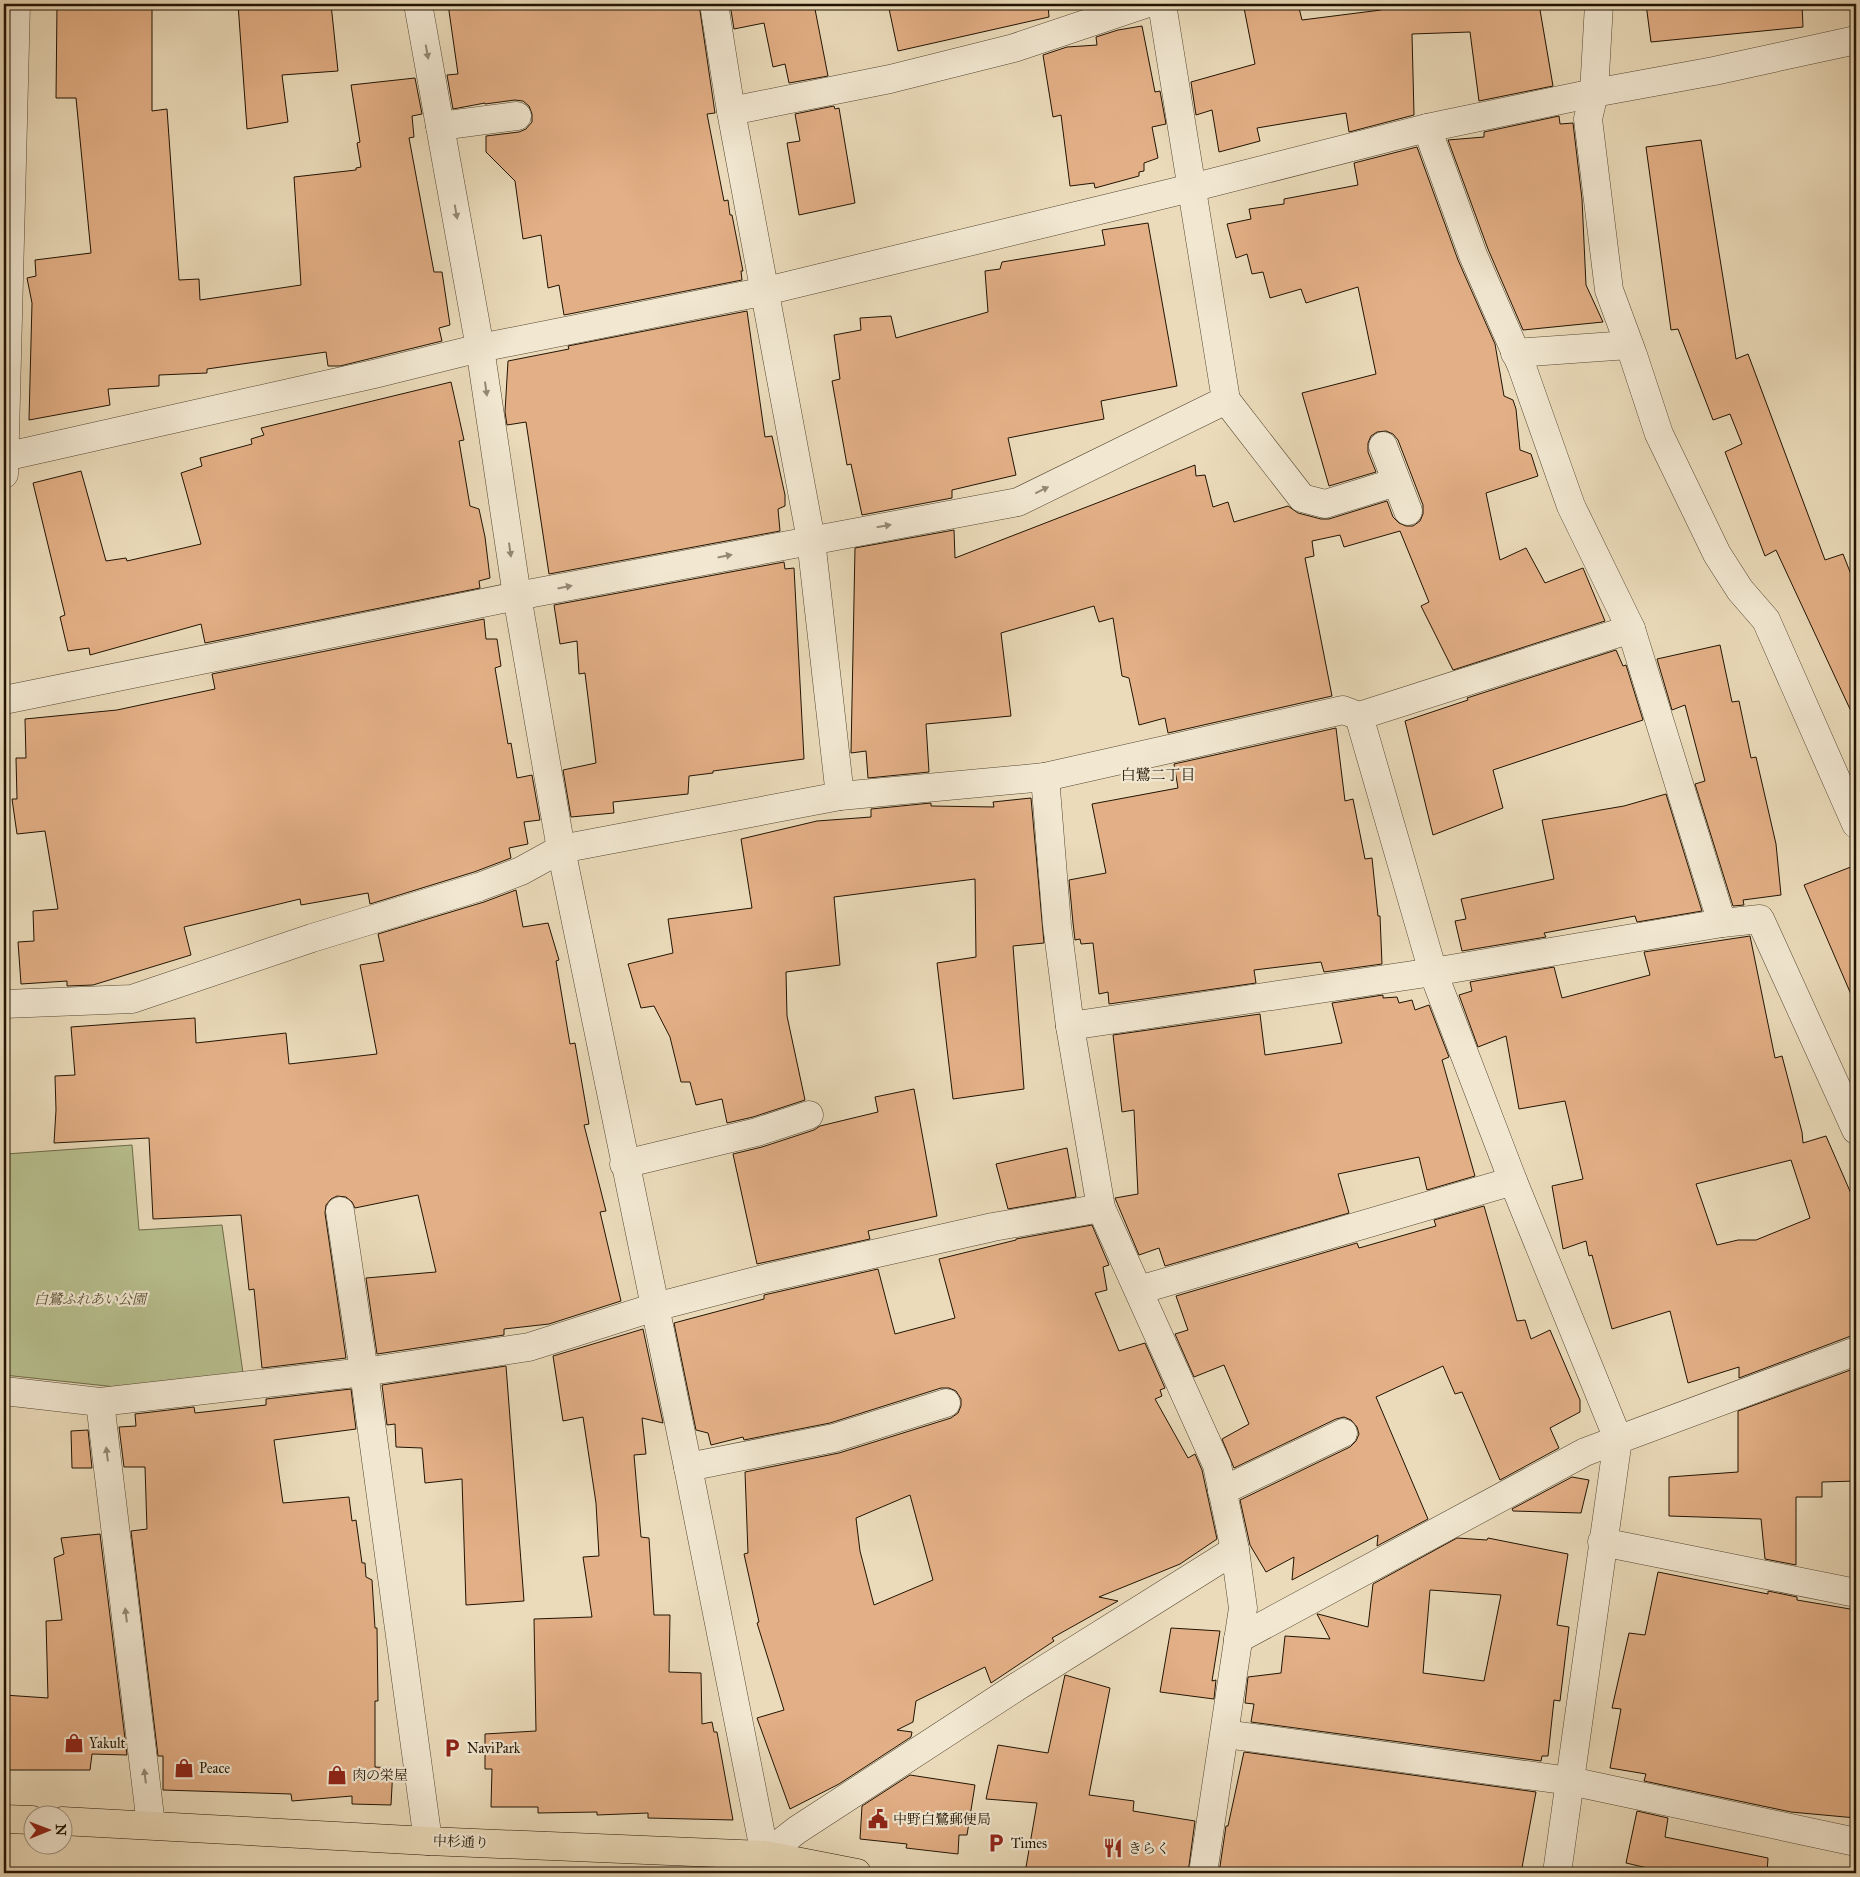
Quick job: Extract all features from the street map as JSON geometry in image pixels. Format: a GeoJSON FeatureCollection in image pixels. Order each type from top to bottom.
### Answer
{"type":"FeatureCollection","features":[{"type":"Feature","properties":{"kind":"main road"},"geometry":{"type":"LineString","coordinates":[[4,1819],[22,1820]]}},
{"type":"Feature","properties":{"kind":"main road","name":"中杉通り"},"geometry":{"type":"LineString","coordinates":[[72,1821],[428,1840],[766,1864],[857,1873]]}},
{"type":"Feature","properties":{"kind":"street"},"geometry":{"type":"LineString","coordinates":[[16,4],[4,463],[480,348],[766,291],[1191,188],[1427,128],[1594,93],[1714,71],[1856,40]]}},
{"type":"Feature","properties":{"kind":"street"},"geometry":{"type":"LineString","coordinates":[[418,4],[480,348],[517,596],[561,849],[624,1164],[656,1307],[766,1864]]}},
{"type":"Feature","properties":{"kind":"street"},"geometry":{"type":"LineString","coordinates":[[714,4],[731,111],[811,540],[840,796]]}},
{"type":"Feature","properties":{"kind":"street"},"geometry":{"type":"LineString","coordinates":[[731,111],[890,79],[1014,48],[1145,4]]}},
{"type":"Feature","properties":{"kind":"street"},"geometry":{"type":"LineString","coordinates":[[1162,4],[1226,400],[1302,498],[1325,504],[1396,482]]}},
{"type":"Feature","properties":{"kind":"street"},"geometry":{"type":"LineString","coordinates":[[1599,4],[1594,93],[1588,120],[1609,290],[1663,442],[1717,554],[1740,590],[1766,620],[1856,824]]}},
{"type":"Feature","properties":{"kind":"street"},"geometry":{"type":"LineString","coordinates":[[440,126],[517,116]]}},
{"type":"Feature","properties":{"kind":"street"},"geometry":{"type":"LineString","coordinates":[[1427,128],[1473,255],[1515,353],[1571,506],[1630,629],[1722,922]]}},
{"type":"Feature","properties":{"kind":"street"},"geometry":{"type":"LineString","coordinates":[[1515,353],[1629,345]]}},
{"type":"Feature","properties":{"kind":"street"},"geometry":{"type":"LineString","coordinates":[[4,700],[517,596],[1018,502],[1226,400]]}},
{"type":"Feature","properties":{"kind":"street"},"geometry":{"type":"LineString","coordinates":[[1384,446],[1408,511]]}},
{"type":"Feature","properties":{"kind":"street"},"geometry":{"type":"LineString","coordinates":[[4,1004],[132,999],[312,938],[479,887],[521,871],[561,849],[840,796],[1045,778],[1343,710],[1359,716],[1630,629]]}},
{"type":"Feature","properties":{"kind":"street"},"geometry":{"type":"LineString","coordinates":[[1359,716],[1433,972],[1514,1181],[1618,1439],[1602,1542],[1557,1873]]}},
{"type":"Feature","properties":{"kind":"street"},"geometry":{"type":"LineString","coordinates":[[1045,778],[1057,925],[1070,1026],[1101,1208],[1217,1466],[1235,1550],[1243,1608],[1203,1873]]}},
{"type":"Feature","properties":{"kind":"street"},"geometry":{"type":"LineString","coordinates":[[1070,1026],[1433,972],[1722,922],[1760,918],[1856,1130]]}},
{"type":"Feature","properties":{"kind":"street"},"geometry":{"type":"LineString","coordinates":[[624,1164],[757,1132],[808,1115]]}},
{"type":"Feature","properties":{"kind":"street"},"geometry":{"type":"LineString","coordinates":[[1139,1290],[1514,1181]]}},
{"type":"Feature","properties":{"kind":"street"},"geometry":{"type":"LineString","coordinates":[[4,1391],[100,1402],[364,1372],[529,1347],[656,1307],[767,1278],[993,1227],[1101,1208]]}},
{"type":"Feature","properties":{"kind":"street"},"geometry":{"type":"LineString","coordinates":[[340,1211],[428,1840]]}},
{"type":"Feature","properties":{"kind":"street"},"geometry":{"type":"LineString","coordinates":[[1238,1638],[1585,1452],[1856,1351]]}},
{"type":"Feature","properties":{"kind":"street"},"geometry":{"type":"LineString","coordinates":[[100,1402],[151,1825]]}},
{"type":"Feature","properties":{"kind":"street"},"geometry":{"type":"LineString","coordinates":[[688,1467],[834,1438],[946,1403]]}},
{"type":"Feature","properties":{"kind":"street"},"geometry":{"type":"LineString","coordinates":[[1222,1491],[1343,1434]]}},
{"type":"Feature","properties":{"kind":"street"},"geometry":{"type":"LineString","coordinates":[[1602,1542],[1856,1592]]}},
{"type":"Feature","properties":{"kind":"street"},"geometry":{"type":"LineString","coordinates":[[766,1864],[797,1830],[1018,1686],[1235,1550]]}},
{"type":"Feature","properties":{"kind":"street"},"geometry":{"type":"LineString","coordinates":[[1225,1734],[1570,1781],[1856,1842]]}},
{"type":"Feature","properties":{"kind":"green space","name":"白鷺ふれあい公園"},"geometry":{"type":"Polygon","coordinates":[[[132,1145],[139,1230],[222,1225],[243,1373],[116,1387],[4,1375],[4,1179],[6,1154],[132,1145]]]}},
{"type":"Feature","properties":{"kind":"building"},"geometry":{"type":"Polygon","coordinates":[[[57,4],[152,4],[152,111],[167,109],[179,280],[199,279],[200,300],[301,285],[294,177],[356,170],[356,168],[361,167],[357,143],[360,142],[351,85],[415,78],[422,114],[412,116],[414,137],[409,138],[434,272],[442,272],[450,325],[439,328],[442,341],[340,366],[328,366],[326,352],[207,369],[207,373],[159,375],[159,386],[108,389],[110,405],[29,420],[32,303],[27,278],[36,276],[35,260],[91,253],[76,98],[56,98],[57,4]]]}},
{"type":"Feature","properties":{"kind":"building"},"geometry":{"type":"Polygon","coordinates":[[[238,4],[331,4],[338,71],[282,75],[288,122],[247,129],[238,4]]]}},
{"type":"Feature","properties":{"kind":"building"},"geometry":{"type":"Polygon","coordinates":[[[448,4],[699,4],[715,113],[707,114],[724,201],[728,200],[730,215],[732,215],[743,271],[741,271],[742,280],[564,315],[559,285],[548,288],[541,235],[523,239],[515,181],[486,152],[486,136],[519,132],[526,129],[532,122],[532,114],[529,106],[523,101],[515,100],[453,109],[447,75],[458,74],[448,4]]]}},
{"type":"Feature","properties":{"kind":"building"},"geometry":{"type":"Polygon","coordinates":[[[730,4],[814,4],[828,76],[789,83],[785,64],[773,67],[764,23],[734,29],[730,4]]]}},
{"type":"Feature","properties":{"kind":"building"},"geometry":{"type":"Polygon","coordinates":[[[888,4],[1048,4],[1049,17],[898,51],[888,4]]]}},
{"type":"Feature","properties":{"kind":"building"},"geometry":{"type":"Polygon","coordinates":[[[1263,4],[1298,4],[1302,20],[1381,10],[1380,4],[1539,4],[1553,86],[1479,101],[1470,32],[1412,34],[1414,115],[1349,132],[1346,113],[1257,128],[1260,141],[1219,152],[1212,110],[1196,115],[1191,82],[1255,64],[1244,8],[1263,4]]]}},
{"type":"Feature","properties":{"kind":"building"},"geometry":{"type":"Polygon","coordinates":[[[1646,4],[1802,4],[1803,27],[1651,42],[1646,4]]]}},
{"type":"Feature","properties":{"kind":"building"},"geometry":{"type":"Polygon","coordinates":[[[1142,26],[1155,92],[1160,91],[1166,124],[1152,127],[1158,158],[1144,163],[1144,171],[1139,172],[1139,176],[1095,188],[1094,183],[1070,186],[1061,115],[1053,117],[1043,55],[1067,47],[1097,45],[1096,37],[1118,30],[1142,26]]]}},
{"type":"Feature","properties":{"kind":"building"},"geometry":{"type":"Polygon","coordinates":[[[834,106],[835,109],[839,108],[855,203],[799,215],[787,143],[800,141],[795,114],[834,106]]]}},
{"type":"Feature","properties":{"kind":"building"},"geometry":{"type":"Polygon","coordinates":[[[1559,116],[1560,124],[1573,123],[1582,199],[1586,285],[1603,322],[1523,330],[1488,249],[1448,140],[1484,137],[1484,132],[1559,116]]]}},
{"type":"Feature","properties":{"kind":"building"},"geometry":{"type":"Polygon","coordinates":[[[1701,140],[1736,359],[1748,354],[1825,560],[1843,554],[1856,587],[1856,722],[1776,550],[1765,556],[1725,452],[1742,444],[1730,414],[1713,420],[1678,329],[1671,330],[1646,147],[1701,140]]]}},
{"type":"Feature","properties":{"kind":"building"},"geometry":{"type":"Polygon","coordinates":[[[1417,147],[1458,260],[1495,344],[1504,396],[1513,400],[1516,409],[1520,450],[1531,454],[1538,476],[1486,493],[1500,560],[1526,548],[1545,583],[1583,568],[1605,621],[1453,670],[1421,606],[1429,602],[1400,531],[1344,547],[1340,535],[1312,541],[1314,556],[1305,558],[1332,696],[1168,733],[1165,718],[1139,725],[1129,678],[1122,676],[1113,618],[1099,622],[1094,606],[1001,633],[1011,716],[926,724],[929,772],[868,778],[866,751],[851,753],[855,548],[954,530],[955,558],[1195,465],[1196,476],[1205,475],[1213,507],[1228,502],[1234,522],[1288,506],[1298,513],[1321,519],[1329,519],[1387,501],[1393,517],[1399,523],[1413,526],[1420,521],[1423,514],[1423,505],[1398,440],[1393,434],[1386,431],[1377,432],[1371,436],[1368,443],[1368,452],[1376,472],[1329,486],[1302,393],[1376,374],[1358,287],[1306,303],[1301,289],[1270,298],[1263,272],[1252,274],[1247,254],[1236,258],[1227,224],[1251,219],[1249,209],[1284,204],[1284,199],[1358,185],[1354,163],[1417,147]]]}},
{"type":"Feature","properties":{"kind":"building"},"geometry":{"type":"Polygon","coordinates":[[[1148,223],[1177,386],[1101,401],[1104,419],[1008,438],[1016,475],[952,490],[952,498],[862,515],[851,464],[847,465],[832,381],[840,379],[834,335],[861,330],[860,318],[891,316],[896,338],[988,312],[985,271],[1000,269],[1002,262],[1105,245],[1102,230],[1148,223]]]}},
{"type":"Feature","properties":{"kind":"building"},"geometry":{"type":"Polygon","coordinates":[[[747,311],[765,437],[772,436],[785,495],[785,506],[778,509],[780,531],[549,574],[526,422],[507,425],[505,412],[508,361],[569,349],[568,346],[747,311]]]}},
{"type":"Feature","properties":{"kind":"building"},"geometry":{"type":"Polygon","coordinates":[[[451,382],[464,440],[459,441],[470,506],[479,509],[485,537],[490,578],[479,581],[480,588],[205,643],[201,624],[90,655],[89,648],[68,651],[60,617],[65,615],[33,483],[81,471],[106,561],[126,558],[127,561],[201,544],[181,473],[202,466],[200,458],[252,444],[251,439],[264,435],[261,428],[451,382]]]}},
{"type":"Feature","properties":{"kind":"building"},"geometry":{"type":"Polygon","coordinates":[[[784,562],[785,569],[794,568],[804,759],[689,776],[688,794],[613,802],[614,813],[571,817],[563,770],[596,763],[585,673],[579,674],[577,641],[560,644],[554,605],[784,562]]]}},
{"type":"Feature","properties":{"kind":"building"},"geometry":{"type":"Polygon","coordinates":[[[484,619],[486,639],[497,639],[501,666],[495,668],[508,744],[511,743],[517,778],[532,775],[540,820],[524,822],[528,844],[509,848],[511,858],[474,872],[370,904],[368,893],[301,905],[300,899],[184,927],[191,955],[93,985],[67,986],[67,981],[21,984],[18,942],[34,941],[33,911],[58,909],[45,831],[17,834],[12,799],[17,799],[16,758],[26,758],[25,719],[117,710],[215,689],[212,674],[484,619]]]}},
{"type":"Feature","properties":{"kind":"building"},"geometry":{"type":"Polygon","coordinates":[[[1720,645],[1732,702],[1739,701],[1751,758],[1756,757],[1776,844],[1781,895],[1743,900],[1744,905],[1733,906],[1695,784],[1705,781],[1685,705],[1672,710],[1657,659],[1720,645]]]}},
{"type":"Feature","properties":{"kind":"building"},"geometry":{"type":"Polygon","coordinates":[[[1616,650],[1623,666],[1626,665],[1643,720],[1493,770],[1503,808],[1433,835],[1405,721],[1468,700],[1467,698],[1616,650]]]}},
{"type":"Feature","properties":{"kind":"building"},"geometry":{"type":"Polygon","coordinates":[[[1336,728],[1345,801],[1353,799],[1365,859],[1372,858],[1378,916],[1380,916],[1382,964],[1324,972],[1321,962],[1254,970],[1256,983],[1109,1004],[1108,992],[1099,994],[1093,943],[1081,944],[1080,939],[1075,940],[1069,880],[1106,873],[1092,804],[1178,788],[1174,764],[1336,728]]]}},
{"type":"Feature","properties":{"kind":"building"},"geometry":{"type":"Polygon","coordinates":[[[1666,794],[1702,911],[1637,922],[1635,916],[1544,933],[1546,937],[1462,951],[1455,921],[1466,919],[1461,899],[1554,879],[1542,820],[1624,806],[1666,794]]]}},
{"type":"Feature","properties":{"kind":"building"},"geometry":{"type":"Polygon","coordinates":[[[1031,798],[1044,943],[1013,946],[1024,1089],[953,1099],[937,963],[976,957],[975,879],[834,897],[840,965],[786,972],[787,1016],[805,1100],[753,1117],[727,1123],[722,1099],[696,1105],[690,1082],[681,1082],[670,1037],[654,1006],[641,1008],[628,964],[673,953],[668,919],[752,908],[741,839],[817,821],[871,817],[871,809],[931,803],[931,806],[994,807],[993,802],[1031,798]]]}},
{"type":"Feature","properties":{"kind":"building"},"geometry":{"type":"Polygon","coordinates":[[[1856,865],[1856,1006],[1804,885],[1856,865]]]}},
{"type":"Feature","properties":{"kind":"building"},"geometry":{"type":"Polygon","coordinates":[[[516,890],[523,927],[548,923],[559,960],[556,961],[570,1044],[575,1043],[589,1124],[584,1125],[606,1211],[600,1212],[621,1301],[549,1324],[504,1329],[504,1335],[377,1354],[366,1278],[436,1272],[418,1195],[355,1208],[346,1197],[337,1196],[326,1205],[325,1213],[346,1358],[262,1368],[254,1289],[249,1290],[241,1215],[153,1219],[149,1138],[54,1143],[56,1110],[55,1076],[75,1075],[71,1027],[195,1018],[196,1043],[286,1033],[289,1064],[377,1054],[360,965],[384,961],[378,934],[484,902],[516,890]]]}},
{"type":"Feature","properties":{"kind":"building"},"geometry":{"type":"Polygon","coordinates":[[[1750,936],[1775,1058],[1782,1056],[1802,1132],[1803,1143],[1826,1136],[1856,1205],[1856,1336],[1851,1336],[1739,1378],[1739,1367],[1688,1383],[1670,1311],[1612,1329],[1592,1255],[1589,1256],[1586,1241],[1563,1249],[1552,1186],[1583,1179],[1565,1101],[1519,1109],[1506,1036],[1478,1047],[1459,995],[1472,991],[1470,982],[1554,967],[1562,998],[1650,975],[1644,952],[1750,936]],[[1791,1160],[1696,1184],[1717,1245],[1738,1240],[1756,1240],[1810,1218],[1791,1160]]]}},
{"type":"Feature","properties":{"kind":"building"},"geometry":{"type":"Polygon","coordinates":[[[1383,995],[1383,998],[1397,997],[1399,1003],[1412,1000],[1415,1010],[1429,1005],[1449,1057],[1442,1060],[1475,1176],[1427,1190],[1419,1157],[1338,1174],[1349,1213],[1165,1266],[1159,1248],[1139,1255],[1115,1198],[1138,1194],[1134,1110],[1122,1112],[1113,1035],[1260,1014],[1265,1055],[1342,1043],[1332,1003],[1383,995]]]}},
{"type":"Feature","properties":{"kind":"building"},"geometry":{"type":"Polygon","coordinates":[[[914,1089],[937,1216],[868,1231],[870,1239],[757,1264],[733,1154],[762,1147],[814,1130],[820,1126],[878,1112],[875,1097],[914,1089]]]}},
{"type":"Feature","properties":{"kind":"building"},"geometry":{"type":"Polygon","coordinates":[[[1067,1148],[1076,1197],[1008,1209],[996,1164],[1067,1148]]]}},
{"type":"Feature","properties":{"kind":"building"},"geometry":{"type":"Polygon","coordinates":[[[1484,1206],[1517,1321],[1525,1320],[1531,1339],[1550,1330],[1580,1400],[1580,1412],[1550,1428],[1559,1448],[1500,1480],[1462,1392],[1455,1394],[1443,1366],[1376,1397],[1428,1519],[1377,1546],[1378,1535],[1292,1580],[1294,1557],[1266,1572],[1250,1545],[1240,1500],[1350,1447],[1356,1441],[1359,1434],[1357,1427],[1351,1420],[1344,1417],[1336,1419],[1234,1468],[1222,1439],[1249,1424],[1224,1365],[1194,1377],[1175,1334],[1188,1330],[1176,1296],[1357,1243],[1359,1248],[1436,1226],[1434,1220],[1484,1206]]]}},
{"type":"Feature","properties":{"kind":"building"},"geometry":{"type":"Polygon","coordinates":[[[1092,1225],[1109,1265],[1103,1267],[1107,1290],[1095,1293],[1119,1351],[1145,1343],[1165,1388],[1160,1390],[1162,1396],[1155,1399],[1188,1458],[1195,1454],[1202,1470],[1217,1539],[1180,1564],[1099,1597],[1118,1601],[1052,1638],[1054,1641],[991,1683],[985,1667],[916,1701],[913,1722],[897,1730],[912,1732],[911,1737],[839,1784],[790,1809],[757,1718],[784,1710],[757,1623],[759,1622],[744,1554],[748,1553],[745,1472],[839,1453],[951,1418],[958,1413],[961,1399],[956,1391],[949,1388],[941,1388],[830,1423],[744,1440],[743,1437],[711,1445],[708,1433],[696,1430],[674,1323],[764,1299],[764,1295],[878,1269],[895,1334],[955,1318],[939,1259],[1016,1239],[1092,1225]],[[910,1495],[856,1518],[860,1551],[874,1605],[933,1580],[910,1495]]]}},
{"type":"Feature","properties":{"kind":"building"},"geometry":{"type":"Polygon","coordinates":[[[643,1329],[663,1423],[642,1418],[646,1454],[634,1455],[641,1537],[649,1538],[654,1615],[670,1615],[669,1672],[701,1673],[702,1724],[712,1722],[714,1732],[717,1732],[733,1820],[648,1818],[648,1813],[597,1815],[597,1812],[538,1813],[538,1807],[491,1807],[492,1769],[485,1769],[485,1734],[536,1731],[534,1619],[592,1617],[583,1557],[599,1556],[596,1503],[583,1417],[563,1421],[553,1356],[643,1329]]]}},
{"type":"Feature","properties":{"kind":"building"},"geometry":{"type":"Polygon","coordinates":[[[506,1366],[524,1601],[466,1605],[462,1479],[425,1483],[422,1448],[396,1447],[395,1424],[387,1425],[382,1385],[506,1366]]]}},
{"type":"Feature","properties":{"kind":"building"},"geometry":{"type":"Polygon","coordinates":[[[1856,1368],[1856,1481],[1822,1482],[1822,1497],[1796,1497],[1796,1565],[1765,1559],[1761,1519],[1669,1516],[1669,1477],[1738,1472],[1738,1411],[1856,1368]]]}},
{"type":"Feature","properties":{"kind":"building"},"geometry":{"type":"Polygon","coordinates":[[[351,1389],[356,1429],[274,1440],[283,1503],[349,1497],[352,1521],[356,1520],[362,1563],[365,1563],[366,1577],[372,1580],[375,1628],[377,1628],[378,1701],[375,1701],[375,1767],[393,1768],[391,1805],[352,1804],[352,1796],[292,1801],[291,1794],[163,1790],[163,1756],[158,1756],[131,1531],[147,1529],[145,1467],[124,1467],[119,1427],[136,1426],[135,1414],[194,1407],[195,1413],[266,1405],[266,1399],[351,1389]]]}},
{"type":"Feature","properties":{"kind":"building"},"geometry":{"type":"Polygon","coordinates":[[[88,1430],[92,1468],[72,1468],[71,1431],[88,1430]]]}},
{"type":"Feature","properties":{"kind":"building"},"geometry":{"type":"Polygon","coordinates":[[[1572,1477],[1589,1480],[1581,1513],[1513,1511],[1512,1509],[1572,1477]]]}},
{"type":"Feature","properties":{"kind":"building"},"geometry":{"type":"Polygon","coordinates":[[[100,1534],[127,1755],[92,1754],[90,1770],[4,1770],[4,1695],[48,1698],[46,1621],[62,1620],[54,1558],[64,1554],[61,1538],[100,1534]]]}},
{"type":"Feature","properties":{"kind":"building"},"geometry":{"type":"Polygon","coordinates":[[[1457,1538],[1487,1540],[1488,1538],[1568,1554],[1557,1625],[1569,1627],[1560,1701],[1554,1700],[1548,1756],[1542,1756],[1541,1761],[1251,1722],[1254,1704],[1245,1703],[1248,1677],[1281,1673],[1285,1636],[1330,1639],[1317,1614],[1368,1627],[1373,1584],[1457,1538]],[[1430,1590],[1423,1673],[1484,1681],[1501,1595],[1430,1590]]]}},
{"type":"Feature","properties":{"kind":"building"},"geometry":{"type":"Polygon","coordinates":[[[1658,1572],[1768,1594],[1768,1591],[1797,1597],[1797,1600],[1856,1610],[1856,1818],[1791,1812],[1644,1781],[1646,1774],[1610,1768],[1621,1709],[1612,1708],[1629,1633],[1645,1635],[1658,1572]]]}},
{"type":"Feature","properties":{"kind":"building"},"geometry":{"type":"Polygon","coordinates":[[[1171,1628],[1220,1631],[1212,1681],[1216,1680],[1214,1699],[1160,1692],[1171,1628]]]}},
{"type":"Feature","properties":{"kind":"building"},"geometry":{"type":"Polygon","coordinates":[[[1065,1675],[1110,1688],[1089,1795],[1134,1801],[1133,1811],[1195,1821],[1188,1873],[1025,1873],[1037,1803],[986,1799],[998,1745],[1048,1753],[1065,1675]]]}},
{"type":"Feature","properties":{"kind":"building"},"geometry":{"type":"Polygon","coordinates":[[[1244,1752],[1536,1792],[1521,1873],[1219,1873],[1226,1826],[1228,1826],[1244,1752]]]}},
{"type":"Feature","properties":{"kind":"building"},"geometry":{"type":"Polygon","coordinates":[[[910,1775],[975,1785],[967,1835],[959,1835],[958,1854],[906,1848],[907,1844],[860,1839],[862,1806],[910,1775]]]}},
{"type":"Feature","properties":{"kind":"building"},"geometry":{"type":"Polygon","coordinates":[[[1637,1811],[1668,1818],[1665,1837],[1768,1858],[1767,1873],[1669,1873],[1626,1863],[1637,1811]]]}},
{"type":"Feature","properties":{"kind":"place","name":"Yakult"},"geometry":{"type":"Point","coordinates":[74,1743]}},
{"type":"Feature","properties":{"kind":"place","name":"NaviPark"},"geometry":{"type":"Point","coordinates":[452,1748]}},
{"type":"Feature","properties":{"kind":"place","name":"Peace"},"geometry":{"type":"Point","coordinates":[184,1768]}},
{"type":"Feature","properties":{"kind":"place","name":"肉の栄屋"},"geometry":{"type":"Point","coordinates":[337,1775]}},
{"type":"Feature","properties":{"kind":"place","name":"中野白鷺郵便局"},"geometry":{"type":"Point","coordinates":[878,1819]}},
{"type":"Feature","properties":{"kind":"place","name":"Times"},"geometry":{"type":"Point","coordinates":[996,1843]}},
{"type":"Feature","properties":{"kind":"place","name":"きらく"},"geometry":{"type":"Point","coordinates":[1113,1848]}},
{"type":"Feature","properties":{"kind":"district","name":"白鷺二丁目"},"geometry":{"type":"Point","coordinates":[1158,775]}}]}
